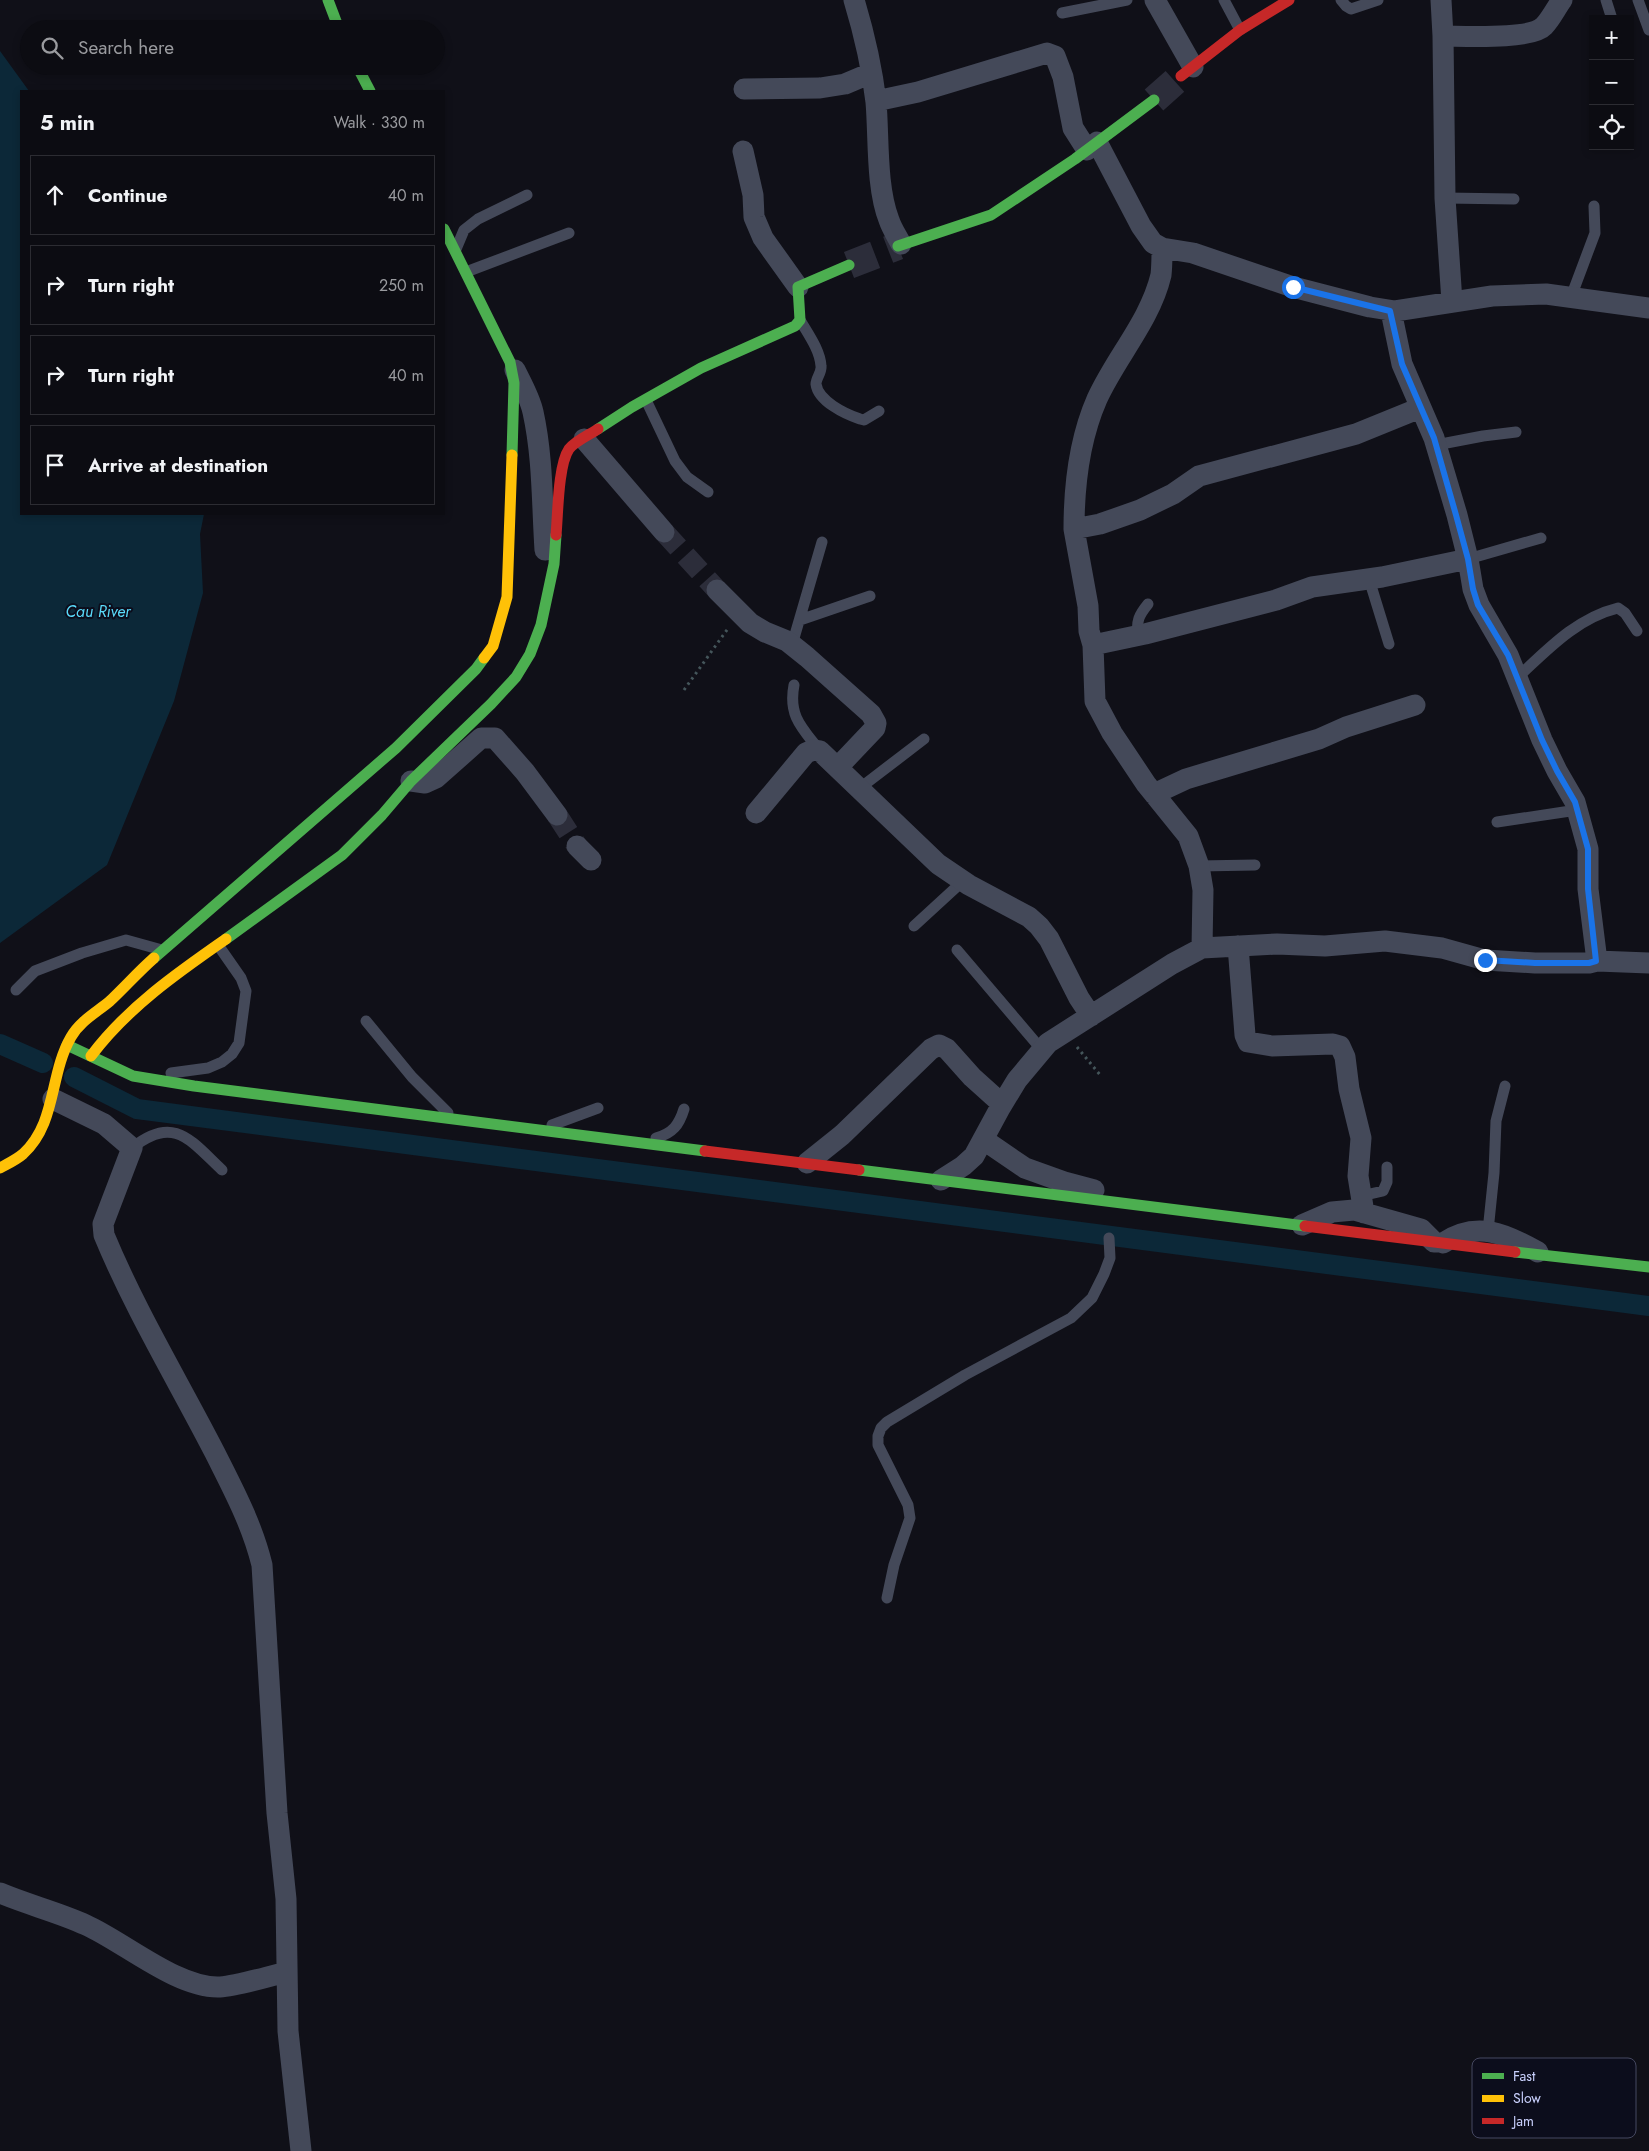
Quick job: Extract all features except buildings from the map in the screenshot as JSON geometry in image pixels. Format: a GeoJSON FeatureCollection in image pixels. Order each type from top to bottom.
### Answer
{"type":"FeatureCollection","features":[{"type":"Feature","properties":{"kind":"street"},"geometry":{"type":"LineString","coordinates":[[328,0],[336,20]]}},
{"type":"Feature","properties":{"kind":"street"},"geometry":{"type":"LineString","coordinates":[[854,0],[876,101],[878,152],[888,220],[900,245],[991,215],[1092,146],[1154,100]]}},
{"type":"Feature","properties":{"kind":"street"},"geometry":{"type":"LineString","coordinates":[[1155,0],[1187,71],[1240,30],[1289,0]]}},
{"type":"Feature","properties":{"kind":"street"},"geometry":{"type":"LineString","coordinates":[[1441,0],[1445,198],[1452,302]]}},
{"type":"Feature","properties":{"kind":"street"},"geometry":{"type":"LineString","coordinates":[[1443,36],[1510,36],[1531,32],[1543,28],[1562,0]]}},
{"type":"Feature","properties":{"kind":"street"},"geometry":{"type":"LineString","coordinates":[[876,101],[918,92],[1047,53],[1055,56],[1063,77],[1073,128],[1092,146],[1141,226],[1153,243],[1162,248],[1193,253],[1312,292],[1390,311],[1510,295],[1546,294],[1649,308]]}},
{"type":"Feature","properties":{"kind":"street"},"geometry":{"type":"LineString","coordinates":[[744,89],[837,86],[871,73]]}},
{"type":"Feature","properties":{"kind":"street"},"geometry":{"type":"LineString","coordinates":[[362,75],[369,90]]}},
{"type":"Feature","properties":{"kind":"street"},"geometry":{"type":"LineString","coordinates":[[91,1056],[109,1032],[135,1008],[342,855],[382,815],[411,781],[455,737],[492,704],[516,677],[530,654],[541,625],[546,593],[554,564],[560,482],[566,454],[570,447],[701,368],[795,326],[800,320],[798,287],[762,238],[754,217],[753,195],[743,152]]}},
{"type":"Feature","properties":{"kind":"street"},"geometry":{"type":"LineString","coordinates":[[445,231],[526,391],[533,412],[541,491],[546,593]]}},
{"type":"Feature","properties":{"kind":"street"},"geometry":{"type":"LineString","coordinates":[[1162,248],[1161,274],[1151,303],[1131,342],[1107,378],[1096,401],[1086,432],[1078,463],[1074,497],[1074,529],[1088,606],[1089,630],[1093,645],[1095,701],[1112,733],[1154,794],[1188,836],[1199,866],[1204,910],[1202,948]]}},
{"type":"Feature","properties":{"kind":"street"},"geometry":{"type":"LineString","coordinates":[[798,287],[848,266]]}},
{"type":"Feature","properties":{"kind":"street"},"geometry":{"type":"LineString","coordinates":[[1390,311],[1402,364],[1436,445],[1468,559],[1478,605],[1508,655],[1542,740],[1577,810],[1588,849],[1588,889],[1596,961]]}},
{"type":"Feature","properties":{"kind":"street"},"geometry":{"type":"LineString","coordinates":[[0,1168],[22,1155],[39,1136],[53,1099],[62,1055],[80,1025],[110,1001],[163,950],[396,748],[476,669],[493,646],[507,597],[509,565],[514,384],[510,362]]}},
{"type":"Feature","properties":{"kind":"street"},"geometry":{"type":"LineString","coordinates":[[1074,529],[1100,524],[1140,510],[1173,494],[1199,476],[1356,434],[1420,408]]}},
{"type":"Feature","properties":{"kind":"street"},"geometry":{"type":"LineString","coordinates":[[584,439],[664,532]]}},
{"type":"Feature","properties":{"kind":"street"},"geometry":{"type":"LineString","coordinates":[[1093,645],[1138,636],[1276,600],[1312,587],[1369,579],[1468,559]]}},
{"type":"Feature","properties":{"kind":"street"},"geometry":{"type":"LineString","coordinates":[[717,590],[750,623],[792,645],[871,714],[876,723],[875,728],[838,767]]}},
{"type":"Feature","properties":{"kind":"street"},"geometry":{"type":"LineString","coordinates":[[1154,794],[1186,779],[1319,739],[1346,727],[1415,705]]}},
{"type":"Feature","properties":{"kind":"street"},"geometry":{"type":"LineString","coordinates":[[411,781],[425,784],[436,778],[481,738],[495,738],[525,772],[557,815]]}},
{"type":"Feature","properties":{"kind":"street"},"geometry":{"type":"LineString","coordinates":[[756,813],[806,753],[813,750],[820,751],[938,864],[963,881],[1029,917],[1039,926],[1049,939],[1079,998],[1091,1016]]}},
{"type":"Feature","properties":{"kind":"street"},"geometry":{"type":"LineString","coordinates":[[941,1180],[963,1166],[974,1156],[1017,1080],[1048,1044],[1172,964],[1202,948],[1277,944],[1325,946],[1385,940],[1442,948],[1485,960],[1535,963],[1589,963],[1596,961],[1649,963]]}},
{"type":"Feature","properties":{"kind":"street"},"geometry":{"type":"LineString","coordinates":[[1238,946],[1245,1035],[1248,1042],[1272,1046],[1333,1044],[1340,1046],[1345,1057],[1349,1089],[1361,1138],[1358,1176],[1363,1204]]}},
{"type":"Feature","properties":{"kind":"street"},"geometry":{"type":"LineString","coordinates":[[67,1045],[133,1076],[144,1078],[941,1180],[1107,1206],[1302,1225],[1649,1267]]}},
{"type":"Feature","properties":{"kind":"street"},"geometry":{"type":"LineString","coordinates":[[807,1163],[842,1135],[924,1055],[939,1045],[947,1049],[972,1077],[1002,1104]]}},
{"type":"Feature","properties":{"kind":"street"},"geometry":{"type":"LineString","coordinates":[[53,1099],[104,1124],[128,1144],[103,1224],[104,1235],[147,1325],[246,1515],[262,1565],[277,1813],[286,1899],[288,2031],[301,2151]]}},
{"type":"Feature","properties":{"kind":"street"},"geometry":{"type":"LineString","coordinates":[[984,1140],[1025,1168],[1064,1182],[1089,1187],[1099,1192],[1107,1206]]}},
{"type":"Feature","properties":{"kind":"street"},"geometry":{"type":"LineString","coordinates":[[1302,1225],[1332,1212],[1354,1210],[1363,1204]]}},
{"type":"Feature","properties":{"kind":"street"},"geometry":{"type":"LineString","coordinates":[[1363,1204],[1422,1229],[1438,1242]]}},
{"type":"Feature","properties":{"kind":"street"},"geometry":{"type":"LineString","coordinates":[[1438,1242],[1456,1234],[1488,1231],[1513,1238],[1542,1255]]}},
{"type":"Feature","properties":{"kind":"street"},"geometry":{"type":"LineString","coordinates":[[0,1893],[85,1924],[115,1939],[155,1965],[197,1983],[220,1987],[287,1972]]}},
{"type":"Feature","properties":{"kind":"lane"},"geometry":{"type":"LineString","coordinates":[[1062,13],[1127,0]]}},
{"type":"Feature","properties":{"kind":"lane"},"geometry":{"type":"LineString","coordinates":[[1224,0],[1240,30]]}},
{"type":"Feature","properties":{"kind":"lane"},"geometry":{"type":"LineString","coordinates":[[1341,0],[1352,9],[1378,0]]}},
{"type":"Feature","properties":{"kind":"lane"},"geometry":{"type":"LineString","coordinates":[[1606,0],[1611,15]]}},
{"type":"Feature","properties":{"kind":"lane"},"geometry":{"type":"LineString","coordinates":[[1638,0],[1649,30]]}},
{"type":"Feature","properties":{"kind":"lane"},"geometry":{"type":"LineString","coordinates":[[455,250],[464,230],[478,219],[527,195]]}},
{"type":"Feature","properties":{"kind":"lane"},"geometry":{"type":"LineString","coordinates":[[1445,198],[1514,199]]}},
{"type":"Feature","properties":{"kind":"lane"},"geometry":{"type":"LineString","coordinates":[[1571,297],[1595,233],[1594,206]]}},
{"type":"Feature","properties":{"kind":"lane"},"geometry":{"type":"LineString","coordinates":[[466,272],[568,233]]}},
{"type":"Feature","properties":{"kind":"lane"},"geometry":{"type":"LineString","coordinates":[[800,320],[817,350],[822,367],[816,382],[819,394],[828,403],[860,419],[864,420],[879,411]]}},
{"type":"Feature","properties":{"kind":"lane"},"geometry":{"type":"LineString","coordinates":[[646,400],[679,468],[687,477],[708,492]]}},
{"type":"Feature","properties":{"kind":"lane"},"geometry":{"type":"LineString","coordinates":[[1436,445],[1482,436],[1516,432]]}},
{"type":"Feature","properties":{"kind":"lane"},"geometry":{"type":"LineString","coordinates":[[1468,559],[1541,538]]}},
{"type":"Feature","properties":{"kind":"lane"},"geometry":{"type":"LineString","coordinates":[[792,645],[822,542]]}},
{"type":"Feature","properties":{"kind":"lane"},"geometry":{"type":"LineString","coordinates":[[1369,579],[1389,644]]}},
{"type":"Feature","properties":{"kind":"lane"},"geometry":{"type":"LineString","coordinates":[[800,620],[870,596]]}},
{"type":"Feature","properties":{"kind":"lane"},"geometry":{"type":"LineString","coordinates":[[1138,636],[1136,624],[1139,614],[1148,604]]}},
{"type":"Feature","properties":{"kind":"lane"},"geometry":{"type":"LineString","coordinates":[[1518,677],[1562,636],[1586,620],[1610,610],[1618,608],[1625,613],[1637,631]]}},
{"type":"Feature","properties":{"kind":"lane"},"geometry":{"type":"LineString","coordinates":[[794,685],[791,701],[798,723],[820,751]]}},
{"type":"Feature","properties":{"kind":"lane"},"geometry":{"type":"LineString","coordinates":[[860,788],[924,739]]}},
{"type":"Feature","properties":{"kind":"lane"},"geometry":{"type":"LineString","coordinates":[[1497,822],[1577,810]]}},
{"type":"Feature","properties":{"kind":"lane"},"geometry":{"type":"LineString","coordinates":[[1199,866],[1255,865]]}},
{"type":"Feature","properties":{"kind":"lane"},"geometry":{"type":"LineString","coordinates":[[914,926],[963,881]]}},
{"type":"Feature","properties":{"kind":"lane"},"geometry":{"type":"LineString","coordinates":[[16,990],[35,970],[126,940],[163,950]]}},
{"type":"Feature","properties":{"kind":"lane"},"geometry":{"type":"LineString","coordinates":[[144,1078],[208,1068],[222,1062],[232,1054],[239,1043],[246,991],[240,978],[218,945]]}},
{"type":"Feature","properties":{"kind":"lane"},"geometry":{"type":"LineString","coordinates":[[957,950],[1042,1050]]}},
{"type":"Feature","properties":{"kind":"lane"},"geometry":{"type":"LineString","coordinates":[[366,1021],[412,1077],[452,1118]]}},
{"type":"Feature","properties":{"kind":"lane"},"geometry":{"type":"LineString","coordinates":[[1488,1231],[1494,1173],[1496,1122],[1505,1086]]}},
{"type":"Feature","properties":{"kind":"lane"},"geometry":{"type":"LineString","coordinates":[[543,1129],[598,1108]]}},
{"type":"Feature","properties":{"kind":"lane"},"geometry":{"type":"LineString","coordinates":[[642,1141],[668,1134],[680,1123],[684,1109]]}},
{"type":"Feature","properties":{"kind":"lane"},"geometry":{"type":"LineString","coordinates":[[128,1144],[153,1134],[168,1131],[175,1132],[182,1134],[195,1144],[222,1170]]}},
{"type":"Feature","properties":{"kind":"lane"},"geometry":{"type":"LineString","coordinates":[[1363,1204],[1383,1192],[1387,1182],[1387,1167]]}},
{"type":"Feature","properties":{"kind":"lane"},"geometry":{"type":"LineString","coordinates":[[887,1598],[894,1564],[910,1518],[908,1505],[878,1445],[878,1436],[881,1428],[901,1413],[965,1374],[1072,1318],[1092,1298],[1104,1274],[1110,1258],[1109,1238]]}},
{"type":"Feature","properties":{"kind":"path"},"geometry":{"type":"LineString","coordinates":[[684,690],[739,612]]}},
{"type":"Feature","properties":{"kind":"path"},"geometry":{"type":"LineString","coordinates":[[1065,1033],[1101,1076]]}},
{"type":"Feature","properties":{"kind":"water","name":"Cau River"},"geometry":{"type":"Polygon","coordinates":[[[0,51],[28,90],[20,90],[20,515],[204,515],[200,534],[203,593],[174,701],[107,865],[0,943],[0,51]]]}},
{"type":"Feature","properties":{"kind":"waterway"},"geometry":{"type":"LineString","coordinates":[[0,1044],[43,1063]]}},
{"type":"Feature","properties":{"kind":"waterway"},"geometry":{"type":"LineString","coordinates":[[74,1077],[137,1109],[1649,1306]]}},
{"type":"Feature","properties":{"kind":"tunnel"},"geometry":{"type":"LineString","coordinates":[[1154,100],[1181,76]]}},
{"type":"Feature","properties":{"kind":"tunnel"},"geometry":{"type":"LineString","coordinates":[[849,265],[898,246]]}},
{"type":"Feature","properties":{"kind":"tunnel"},"geometry":{"type":"LineString","coordinates":[[664,532],[717,590]]}},
{"type":"Feature","properties":{"kind":"tunnel"},"geometry":{"type":"LineString","coordinates":[[557,815],[577,846]]}},
{"type":"Feature","properties":{"kind":"traffic: fast"},"geometry":{"type":"LineString","coordinates":[[328,0],[336,20]]}},
{"type":"Feature","properties":{"kind":"traffic: fast"},"geometry":{"type":"LineString","coordinates":[[362,75],[369,90]]}},
{"type":"Feature","properties":{"kind":"traffic: fast"},"geometry":{"type":"LineString","coordinates":[[898,246],[991,215],[1075,159],[1154,100]]}},
{"type":"Feature","properties":{"kind":"traffic: fast"},"geometry":{"type":"LineString","coordinates":[[445,231],[510,362],[514,383],[512,455]]}},
{"type":"Feature","properties":{"kind":"traffic: fast"},"geometry":{"type":"LineString","coordinates":[[598,429],[632,407],[701,368],[795,326],[800,320],[798,287],[849,265]]}},
{"type":"Feature","properties":{"kind":"traffic: fast"},"geometry":{"type":"LineString","coordinates":[[226,939],[342,855],[382,815],[411,781],[491,704],[516,677],[530,654],[541,625],[554,564],[556,535]]}},
{"type":"Feature","properties":{"kind":"traffic: fast"},"geometry":{"type":"LineString","coordinates":[[154,958],[396,748],[476,669],[484,658]]}},
{"type":"Feature","properties":{"kind":"traffic: fast"},"geometry":{"type":"LineString","coordinates":[[67,1045],[133,1076],[194,1086],[705,1151]]}},
{"type":"Feature","properties":{"kind":"traffic: fast"},"geometry":{"type":"LineString","coordinates":[[859,1170],[1305,1226]]}},
{"type":"Feature","properties":{"kind":"traffic: fast"},"geometry":{"type":"LineString","coordinates":[[1515,1252],[1649,1267]]}},
{"type":"Feature","properties":{"kind":"traffic: slow"},"geometry":{"type":"LineString","coordinates":[[484,658],[493,646],[507,597],[512,455]]}},
{"type":"Feature","properties":{"kind":"traffic: slow"},"geometry":{"type":"LineString","coordinates":[[91,1056],[120,1022],[154,992],[226,939]]}},
{"type":"Feature","properties":{"kind":"traffic: slow"},"geometry":{"type":"LineString","coordinates":[[0,1168],[23,1154],[34,1142],[42,1128],[64,1052],[75,1031],[84,1021],[110,1001],[154,958]]}},
{"type":"Feature","properties":{"kind":"traffic: jam"},"geometry":{"type":"LineString","coordinates":[[1181,76],[1240,30],[1289,0]]}},
{"type":"Feature","properties":{"kind":"traffic: jam"},"geometry":{"type":"LineString","coordinates":[[556,535],[558,503],[565,456],[575,443],[598,429]]}},
{"type":"Feature","properties":{"kind":"traffic: jam"},"geometry":{"type":"LineString","coordinates":[[705,1151],[859,1170]]}},
{"type":"Feature","properties":{"kind":"traffic: jam"},"geometry":{"type":"LineString","coordinates":[[1305,1226],[1515,1252]]}},
{"type":"Feature","properties":{"kind":"route"},"geometry":{"type":"LineString","coordinates":[[1293,287],[1331,298],[1390,311],[1402,364],[1434,438],[1468,559],[1478,605],[1508,655],[1542,740],[1575,802],[1588,849],[1588,889],[1596,961],[1589,963],[1535,963],[1485,960]]}}]}
